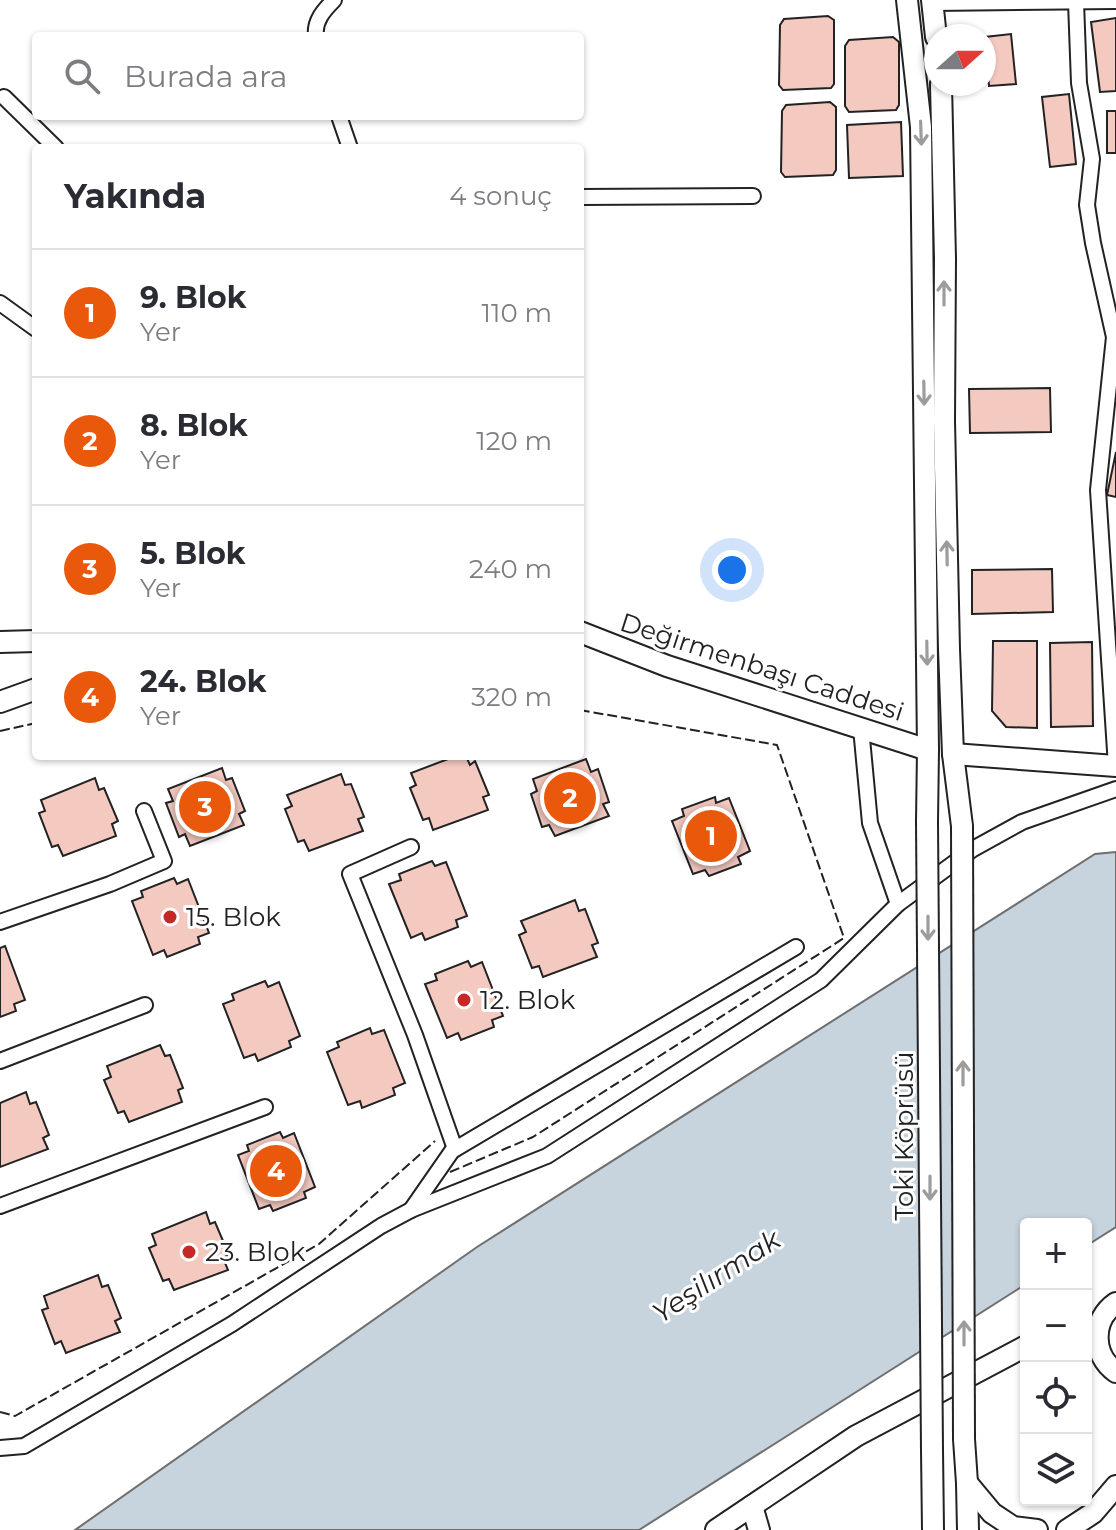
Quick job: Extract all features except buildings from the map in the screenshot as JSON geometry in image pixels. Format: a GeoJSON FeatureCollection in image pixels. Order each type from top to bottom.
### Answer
{"type":"FeatureCollection","features":[{"type":"Feature","properties":{"kind":"main road","name":"Toki Köprüsü"},"geometry":{"type":"LineString","coordinates":[[907,0],[921,127],[933,1530]]}},
{"type":"Feature","properties":{"kind":"main road"},"geometry":{"type":"LineString","coordinates":[[933,2],[935,24]]}},
{"type":"Feature","properties":{"kind":"main road"},"geometry":{"type":"LineString","coordinates":[[941,96],[945,259],[944,437],[953,754],[962,826],[964,1439],[968,1530]]}},
{"type":"Feature","properties":{"kind":"main road","name":"Değirmenbaşı Caddesi"},"geometry":{"type":"LineString","coordinates":[[584,634],[667,666],[928,750]]}},
{"type":"Feature","properties":{"kind":"main road"},"geometry":{"type":"LineString","coordinates":[[0,642],[32,641]]}},
{"type":"Feature","properties":{"kind":"main road"},"geometry":{"type":"LineString","coordinates":[[0,702],[32,690]]}},
{"type":"Feature","properties":{"kind":"main road"},"geometry":{"type":"LineString","coordinates":[[953,754],[1116,766]]}},
{"type":"Feature","properties":{"kind":"main road"},"geometry":{"type":"LineString","coordinates":[[1101,1315],[1098,1345],[1103,1358],[1116,1372]]}},
{"type":"Feature","properties":{"kind":"main road"},"geometry":{"type":"LineString","coordinates":[[716,1530],[856,1436],[1020,1349]]}},
{"type":"Feature","properties":{"kind":"main road"},"geometry":{"type":"LineString","coordinates":[[967,1483],[992,1513],[1013,1527],[1037,1530]]}},
{"type":"Feature","properties":{"kind":"main road"},"geometry":{"type":"LineString","coordinates":[[1067,1530],[1093,1513],[1116,1486]]}},
{"type":"Feature","properties":{"kind":"main road"},"geometry":{"type":"LineString","coordinates":[[919,1530],[933,1505]]}},
{"type":"Feature","properties":{"kind":"main road"},"geometry":{"type":"LineString","coordinates":[[752,1506],[759,1530]]}},
{"type":"Feature","properties":{"kind":"street"},"geometry":{"type":"LineString","coordinates":[[315,32],[321,14],[334,0]]}},
{"type":"Feature","properties":{"kind":"street"},"geometry":{"type":"LineString","coordinates":[[933,2],[1116,1]]}},
{"type":"Feature","properties":{"kind":"street"},"geometry":{"type":"LineString","coordinates":[[1076,2],[1079,83],[1092,159],[1087,205],[1114,337],[1098,490],[1116,766]]}},
{"type":"Feature","properties":{"kind":"street"},"geometry":{"type":"LineString","coordinates":[[4,97],[52,144]]}},
{"type":"Feature","properties":{"kind":"street"},"geometry":{"type":"LineString","coordinates":[[340,120],[349,144]]}},
{"type":"Feature","properties":{"kind":"street"},"geometry":{"type":"LineString","coordinates":[[584,197],[753,196]]}},
{"type":"Feature","properties":{"kind":"street"},"geometry":{"type":"LineString","coordinates":[[0,303],[32,326]]}},
{"type":"Feature","properties":{"kind":"street"},"geometry":{"type":"LineString","coordinates":[[861,728],[870,823],[898,904]]}},
{"type":"Feature","properties":{"kind":"street"},"geometry":{"type":"LineString","coordinates":[[0,1460],[232,1324],[381,1226],[411,1210],[547,1156],[821,980],[898,904],[973,849],[1022,822],[1116,789]]}},
{"type":"Feature","properties":{"kind":"street"},"geometry":{"type":"LineString","coordinates":[[0,922],[110,884],[164,861],[144,811]]}},
{"type":"Feature","properties":{"kind":"street"},"geometry":{"type":"LineString","coordinates":[[411,847],[350,874],[415,1035],[455,1149]]}},
{"type":"Feature","properties":{"kind":"street"},"geometry":{"type":"LineString","coordinates":[[411,1210],[452,1151],[796,947]]}},
{"type":"Feature","properties":{"kind":"street"},"geometry":{"type":"LineString","coordinates":[[0,1061],[145,1005]]}},
{"type":"Feature","properties":{"kind":"street"},"geometry":{"type":"LineString","coordinates":[[0,1206],[265,1107]]}},
{"type":"Feature","properties":{"kind":"street"},"geometry":{"type":"LineString","coordinates":[[0,1448],[24,1446]]}},
{"type":"Feature","properties":{"kind":"water","name":"Yeşilırmak"},"geometry":{"type":"Polygon","coordinates":[[[1116,852],[1116,1227],[1092,1242],[1092,1218],[1020,1218],[1020,1288],[639,1530],[75,1530],[477,1247],[1095,854],[1116,852]]]}},
{"type":"Feature","properties":{"kind":"fence"},"geometry":{"type":"LineString","coordinates":[[450,1172],[533,1137],[844,938],[777,745],[584,711]]}},
{"type":"Feature","properties":{"kind":"fence"},"geometry":{"type":"LineString","coordinates":[[0,731],[32,724]]}},
{"type":"Feature","properties":{"kind":"fence"},"geometry":{"type":"LineString","coordinates":[[0,1412],[15,1416],[319,1244],[435,1141]]}},
{"type":"Feature","properties":{"kind":"place","name":"8. Blok"},"geometry":{"type":"Point","coordinates":[570,798]}},
{"type":"Feature","properties":{"kind":"place","name":"5. Blok"},"geometry":{"type":"Point","coordinates":[205,807]}},
{"type":"Feature","properties":{"kind":"place","name":"9. Blok"},"geometry":{"type":"Point","coordinates":[711,836]}},
{"type":"Feature","properties":{"kind":"place","name":"15. Blok"},"geometry":{"type":"Point","coordinates":[170,917]}},
{"type":"Feature","properties":{"kind":"place","name":"12. Blok"},"geometry":{"type":"Point","coordinates":[464,1000]}},
{"type":"Feature","properties":{"kind":"place","name":"24. Blok"},"geometry":{"type":"Point","coordinates":[276,1171]}},
{"type":"Feature","properties":{"kind":"place","name":"23. Blok"},"geometry":{"type":"Point","coordinates":[189,1252]}}]}
